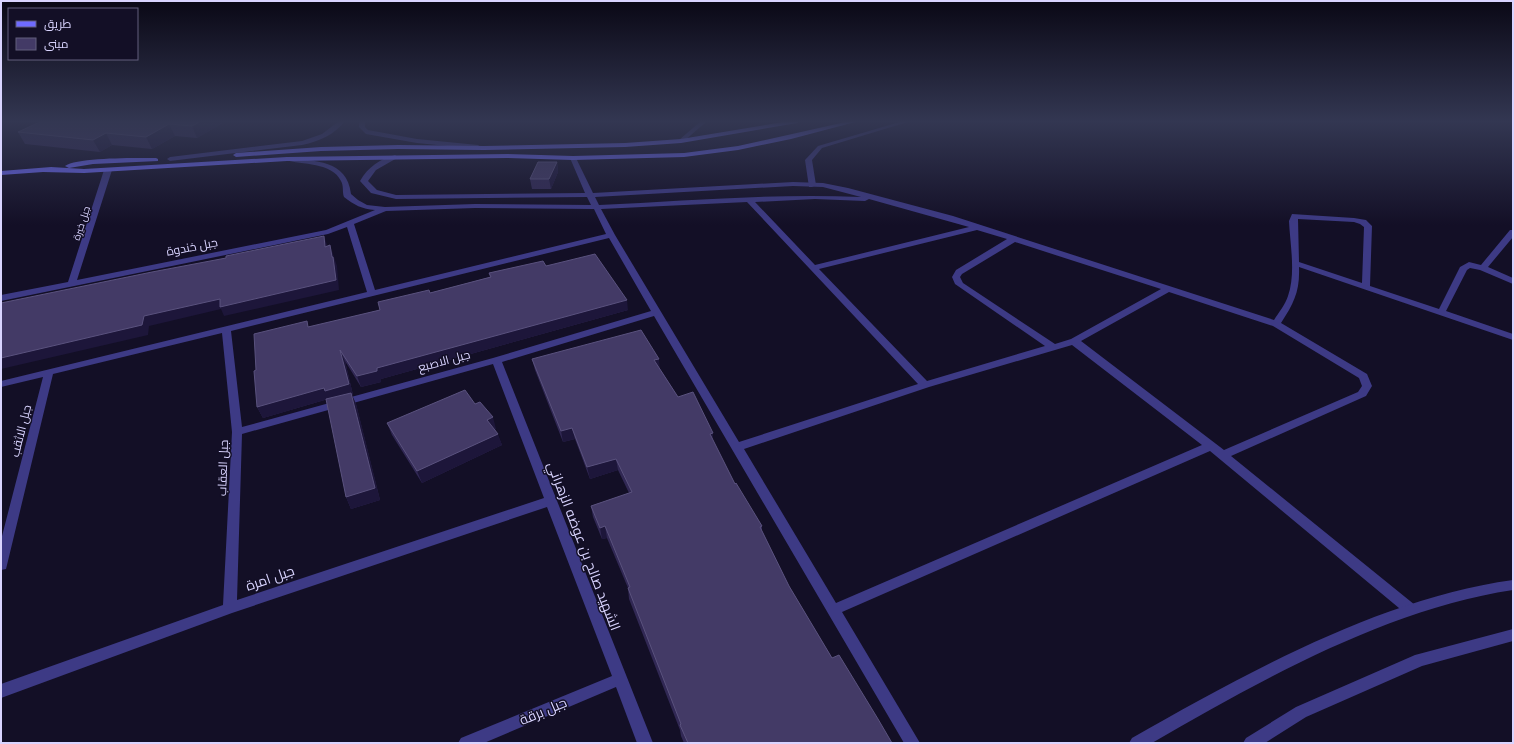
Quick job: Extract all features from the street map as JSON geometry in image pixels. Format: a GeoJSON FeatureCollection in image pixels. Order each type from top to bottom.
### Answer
{"type":"FeatureCollection","features":[{"type":"Feature","properties":{"kind":"main road"},"geometry":{"type":"LineString","coordinates":[[1,174],[45,170],[93,162],[222,156]]}},
{"type":"Feature","properties":{"kind":"main road"},"geometry":{"type":"LineString","coordinates":[[45,170],[108,170],[287,159],[508,156],[574,158],[658,156]]}},
{"type":"Feature","properties":{"kind":"street"},"geometry":{"type":"LineString","coordinates":[[170,159],[199,156]]}},
{"type":"Feature","properties":{"kind":"street"},"geometry":{"type":"LineString","coordinates":[[812,156],[808,160],[812,185]]}},
{"type":"Feature","properties":{"kind":"street"},"geometry":{"type":"LineString","coordinates":[[395,157],[373,168],[367,174],[364,181],[369,188],[377,194],[396,196],[590,195],[769,185],[812,185],[848,190],[1015,238],[1276,324],[1363,376],[1367,386],[1362,394],[1223,455]]}},
{"type":"Feature","properties":{"kind":"street"},"geometry":{"type":"LineString","coordinates":[[574,158],[590,195],[611,235],[912,743]]}},
{"type":"Feature","properties":{"kind":"street"},"geometry":{"type":"LineString","coordinates":[[287,159],[328,166],[340,173],[346,183],[347,195],[355,202],[364,207],[385,209],[475,206],[596,207],[815,197],[877,199]]}},
{"type":"Feature","properties":{"kind":"street","name":"جبل خيرة"},"geometry":{"type":"LineString","coordinates":[[72,282],[108,170]]}},
{"type":"Feature","properties":{"kind":"street"},"geometry":{"type":"LineString","coordinates":[[748,199],[925,385]]}},
{"type":"Feature","properties":{"kind":"street","name":"جبل خندوة"},"geometry":{"type":"LineString","coordinates":[[1,298],[72,282],[328,232],[385,209]]}},
{"type":"Feature","properties":{"kind":"street"},"geometry":{"type":"LineString","coordinates":[[1276,324],[1292,299],[1296,285],[1293,221],[1295,216],[1324,217],[1363,222],[1368,226],[1366,287]]}},
{"type":"Feature","properties":{"kind":"street"},"geometry":{"type":"LineString","coordinates":[[350,223],[372,294]]}},
{"type":"Feature","properties":{"kind":"street"},"geometry":{"type":"LineString","coordinates":[[813,268],[979,227]]}},
{"type":"Feature","properties":{"kind":"street"},"geometry":{"type":"LineString","coordinates":[[1483,268],[1513,232]]}},
{"type":"Feature","properties":{"kind":"street"},"geometry":{"type":"LineString","coordinates":[[1,384],[611,235]]}},
{"type":"Feature","properties":{"kind":"street"},"geometry":{"type":"LineString","coordinates":[[1015,238],[959,272],[956,277],[959,284],[1053,347]]}},
{"type":"Feature","properties":{"kind":"street"},"geometry":{"type":"LineString","coordinates":[[1295,263],[1513,337]]}},
{"type":"Feature","properties":{"kind":"street"},"geometry":{"type":"LineString","coordinates":[[1441,313],[1463,269],[1469,265],[1483,268],[1513,281]]}},
{"type":"Feature","properties":{"kind":"street"},"geometry":{"type":"LineString","coordinates":[[736,447],[925,385],[1074,341],[1168,289]]}},
{"type":"Feature","properties":{"kind":"street","name":"جبل الاصبع"},"geometry":{"type":"LineString","coordinates":[[237,432],[496,360],[657,312]]}},
{"type":"Feature","properties":{"kind":"street","name":"جبل العقاب"},"geometry":{"type":"LineString","coordinates":[[226,329],[237,432],[230,608]]}},
{"type":"Feature","properties":{"kind":"street"},"geometry":{"type":"LineString","coordinates":[[1074,341],[1223,455],[1410,609]]}},
{"type":"Feature","properties":{"kind":"street","name":"الشهيد صالح بن عوضه الزهراني"},"geometry":{"type":"LineString","coordinates":[[496,360],[645,743]]}},
{"type":"Feature","properties":{"kind":"street","name":"جبل الاثقب"},"geometry":{"type":"LineString","coordinates":[[1,565],[49,372]]}},
{"type":"Feature","properties":{"kind":"street"},"geometry":{"type":"LineString","coordinates":[[833,610],[1210,446]]}},
{"type":"Feature","properties":{"kind":"street","name":"جبل امرة"},"geometry":{"type":"LineString","coordinates":[[1,690],[230,608],[550,501]]}},
{"type":"Feature","properties":{"kind":"street"},"geometry":{"type":"LineString","coordinates":[[1137,743],[1242,684],[1327,643],[1410,609],[1484,588],[1513,585]]}},
{"type":"Feature","properties":{"kind":"street"},"geometry":{"type":"LineString","coordinates":[[1252,743],[1301,712],[1420,660],[1513,635]]}},
{"type":"Feature","properties":{"kind":"street","name":"جبل برقة"},"geometry":{"type":"LineString","coordinates":[[466,743],[620,679]]}},
{"type":"Feature","properties":{"kind":"building"},"geometry":{"type":"Polygon","coordinates":[[[538,162],[557,162],[549,179],[530,179],[538,162]]]}},
{"type":"Feature","properties":{"kind":"building"},"geometry":{"type":"Polygon","coordinates":[[[324,236],[325,247],[330,245],[336,280],[220,307],[220,299],[144,316],[142,325],[1,358],[1,303],[226,258],[226,256],[324,236]]]}},
{"type":"Feature","properties":{"kind":"building"},"geometry":{"type":"Polygon","coordinates":[[[595,254],[627,300],[377,368],[377,371],[357,376],[340,350],[349,384],[325,391],[324,388],[257,407],[254,371],[256,370],[254,334],[307,321],[308,327],[380,310],[378,302],[429,290],[430,293],[491,277],[489,273],[543,261],[546,266],[595,254]]]}},
{"type":"Feature","properties":{"kind":"building"},"geometry":{"type":"Polygon","coordinates":[[[641,330],[659,359],[654,360],[678,397],[693,392],[713,433],[710,434],[735,484],[736,483],[762,526],[760,527],[789,586],[832,658],[839,655],[892,743],[688,743],[628,588],[630,587],[605,526],[600,528],[591,506],[632,492],[616,459],[587,467],[572,428],[561,431],[532,359],[641,330]]]}},
{"type":"Feature","properties":{"kind":"building"},"geometry":{"type":"Polygon","coordinates":[[[465,390],[475,404],[480,402],[493,417],[487,420],[498,434],[417,471],[387,423],[465,390]]]}},
{"type":"Feature","properties":{"kind":"building"},"geometry":{"type":"Polygon","coordinates":[[[351,393],[375,488],[346,497],[326,399],[351,393]]]}}]}
